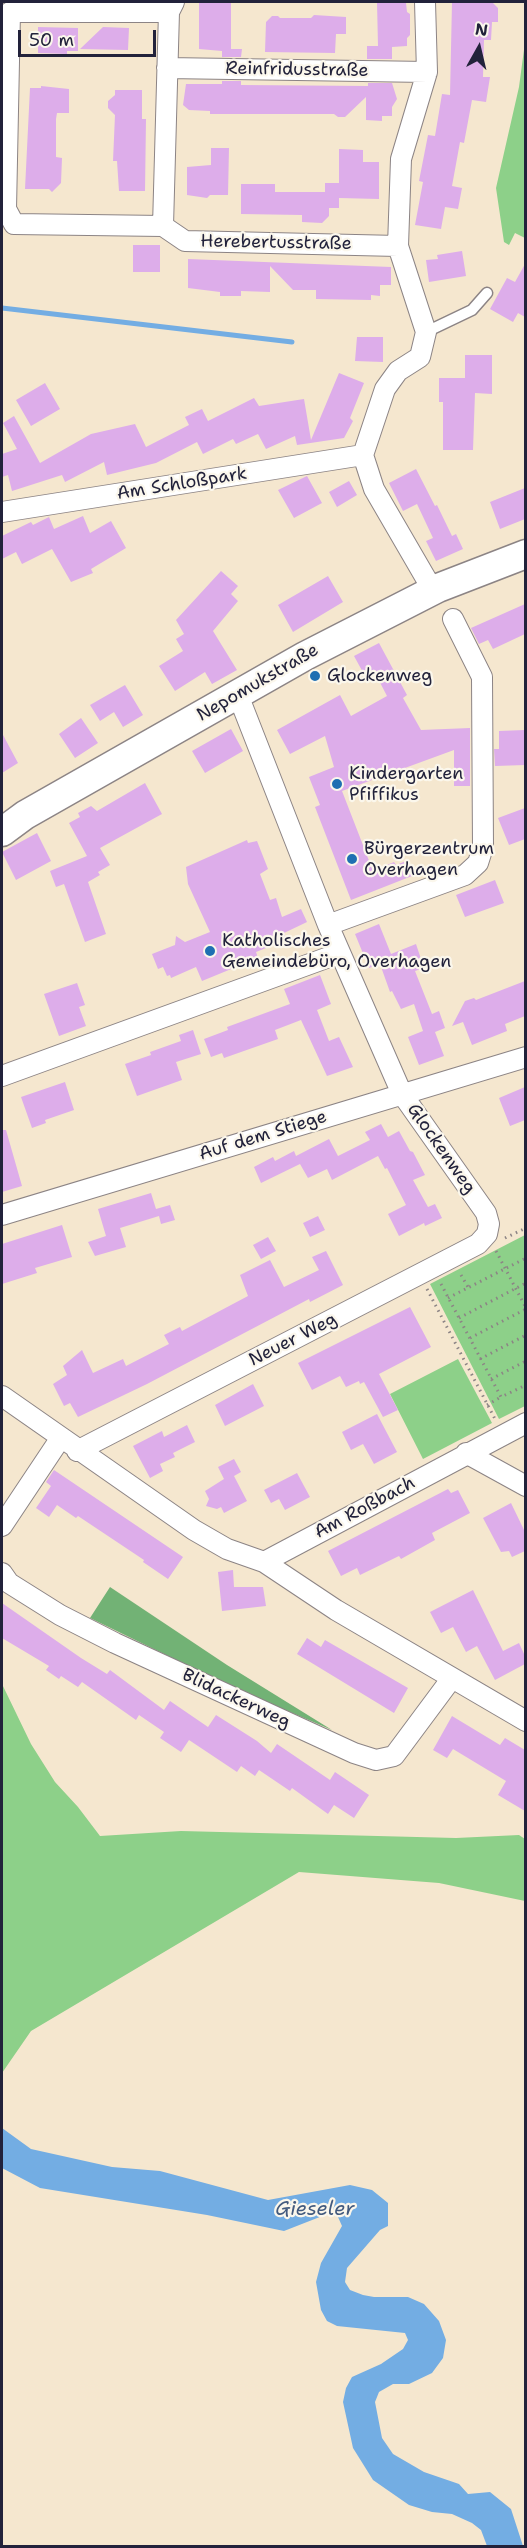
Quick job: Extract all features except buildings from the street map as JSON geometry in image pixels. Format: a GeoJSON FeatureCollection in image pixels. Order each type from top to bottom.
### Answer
{"type":"FeatureCollection","features":[{"type":"Feature","properties":{"kind":"main road","name":"Nepomukstraße"},"geometry":{"type":"LineString","coordinates":[[2,832],[25,815],[305,656],[438,588],[525,554]]}},
{"type":"Feature","properties":{"kind":"street"},"geometry":{"type":"LineString","coordinates":[[425,2],[427,72],[401,159],[398,246],[426,332],[420,357],[398,371],[385,389],[363,455],[374,489],[428,582],[438,588]]}},
{"type":"Feature","properties":{"kind":"street"},"geometry":{"type":"LineString","coordinates":[[163,226],[171,7]]}},
{"type":"Feature","properties":{"kind":"street","name":"Herebertusstraße"},"geometry":{"type":"LineString","coordinates":[[171,7],[6,9],[6,208],[14,224],[163,226],[185,241],[398,246]]}},
{"type":"Feature","properties":{"kind":"street","name":"Reinfridusstraße"},"geometry":{"type":"LineString","coordinates":[[167,68],[427,72]]}},
{"type":"Feature","properties":{"kind":"street","name":"Am Schloßpark"},"geometry":{"type":"LineString","coordinates":[[2,512],[363,455]]}},
{"type":"Feature","properties":{"kind":"street"},"geometry":{"type":"LineString","coordinates":[[328,925],[465,875],[478,863],[483,847],[482,677],[453,619]]}},
{"type":"Feature","properties":{"kind":"street","name":"Glockenweg"},"geometry":{"type":"LineString","coordinates":[[238,695],[328,925],[402,1094],[486,1213],[490,1239]]}},
{"type":"Feature","properties":{"kind":"street"},"geometry":{"type":"LineString","coordinates":[[2,1076],[340,953]]}},
{"type":"Feature","properties":{"kind":"street","name":"Auf dem Stiege"},"geometry":{"type":"LineString","coordinates":[[2,1215],[525,1057]]}},
{"type":"Feature","properties":{"kind":"street","name":"Neuer Weg"},"geometry":{"type":"LineString","coordinates":[[77,1451],[490,1239]]}},
{"type":"Feature","properties":{"kind":"street"},"geometry":{"type":"LineString","coordinates":[[2,1396],[77,1451],[194,1530],[227,1549],[264,1562],[336,1610],[525,1721]]}},
{"type":"Feature","properties":{"kind":"street","name":"Am Roßbach"},"geometry":{"type":"LineString","coordinates":[[264,1562],[525,1423]]}},
{"type":"Feature","properties":{"kind":"street"},"geometry":{"type":"LineString","coordinates":[[2,1526],[60,1439]]}},
{"type":"Feature","properties":{"kind":"street"},"geometry":{"type":"LineString","coordinates":[[466,1453],[525,1486]]}},
{"type":"Feature","properties":{"kind":"street","name":"Blidackerweg"},"geometry":{"type":"LineString","coordinates":[[2,1573],[9,1583],[52,1610],[115,1643],[354,1753],[376,1760],[394,1756],[452,1678]]}},
{"type":"Feature","properties":{"kind":"lane"},"geometry":{"type":"LineString","coordinates":[[426,332],[472,310],[487,292]]}},
{"type":"Feature","properties":{"kind":"path"},"geometry":{"type":"LineString","coordinates":[[470,1338],[525,1309],[490,1239],[525,1228]]}},
{"type":"Feature","properties":{"kind":"path"},"geometry":{"type":"LineString","coordinates":[[448,1298],[525,1258]]}},
{"type":"Feature","properties":{"kind":"path"},"geometry":{"type":"LineString","coordinates":[[460,1273],[468,1288]]}},
{"type":"Feature","properties":{"kind":"path"},"geometry":{"type":"LineString","coordinates":[[419,1275],[503,1434]]}},
{"type":"Feature","properties":{"kind":"path"},"geometry":{"type":"LineString","coordinates":[[440,1283],[501,1397]]}},
{"type":"Feature","properties":{"kind":"path"},"geometry":{"type":"LineString","coordinates":[[459,1318],[525,1283]]}},
{"type":"Feature","properties":{"kind":"path"},"geometry":{"type":"LineString","coordinates":[[480,1359],[525,1335]]}},
{"type":"Feature","properties":{"kind":"path"},"geometry":{"type":"LineString","coordinates":[[491,1379],[525,1361]]}},
{"type":"Feature","properties":{"kind":"path"},"geometry":{"type":"LineString","coordinates":[[487,1405],[525,1385]]}},
{"type":"Feature","properties":{"kind":"green space"},"geometry":{"type":"Polygon","coordinates":[[[525,42],[525,238],[515,233],[509,245],[504,242],[496,188],[519,87],[525,42]]]}},
{"type":"Feature","properties":{"kind":"green space"},"geometry":{"type":"Polygon","coordinates":[[[525,1235],[525,1406],[499,1419],[430,1284],[525,1235]]]}},
{"type":"Feature","properties":{"kind":"green space"},"geometry":{"type":"Polygon","coordinates":[[[458,1359],[492,1423],[423,1459],[390,1394],[458,1359]]]}},
{"type":"Feature","properties":{"kind":"green space"},"geometry":{"type":"Polygon","coordinates":[[[110,1587],[227,1665],[332,1730],[234,1688],[90,1618],[110,1587]]]}},
{"type":"Feature","properties":{"kind":"green space"},"geometry":{"type":"Polygon","coordinates":[[[2,1684],[31,1744],[55,1782],[100,1836],[181,1831],[456,1838],[519,1835],[525,1839],[525,1901],[439,1883],[299,1872],[31,2031],[2,2073],[2,1684]]]}},
{"type":"Feature","properties":{"kind":"water","name":"Gieseler"},"geometry":{"type":"Polygon","coordinates":[[[2,2128],[31,2149],[112,2167],[160,2171],[268,2200],[350,2185],[372,2190],[388,2203],[388,2226],[380,2230],[347,2268],[345,2282],[350,2290],[363,2295],[408,2297],[424,2304],[439,2321],[446,2340],[443,2358],[432,2373],[409,2384],[393,2384],[379,2392],[375,2402],[382,2438],[393,2454],[424,2472],[459,2484],[468,2494],[490,2492],[511,2509],[523,2546],[487,2546],[481,2530],[472,2523],[452,2514],[432,2512],[409,2505],[373,2480],[353,2448],[343,2402],[346,2388],[352,2377],[381,2364],[403,2349],[408,2340],[405,2333],[337,2326],[327,2321],[321,2310],[316,2282],[321,2263],[342,2226],[338,2217],[330,2213],[284,2231],[207,2215],[40,2188],[2,2168],[2,2128]]]}},
{"type":"Feature","properties":{"kind":"waterway"},"geometry":{"type":"LineString","coordinates":[[2,308],[292,342]]}},
{"type":"Feature","properties":{"kind":"place","name":"Glockenweg"},"geometry":{"type":"Point","coordinates":[315,676]}},
{"type":"Feature","properties":{"kind":"place","name":"Kindergarten Pfiffikus"},"geometry":{"type":"Point","coordinates":[337,784]}},
{"type":"Feature","properties":{"kind":"place","name":"Bürgerzentrum Overhagen"},"geometry":{"type":"Point","coordinates":[352,859]}},
{"type":"Feature","properties":{"kind":"place","name":"Katholisches Gemeindebüro, Overhagen"},"geometry":{"type":"Point","coordinates":[210,951]}}]}
